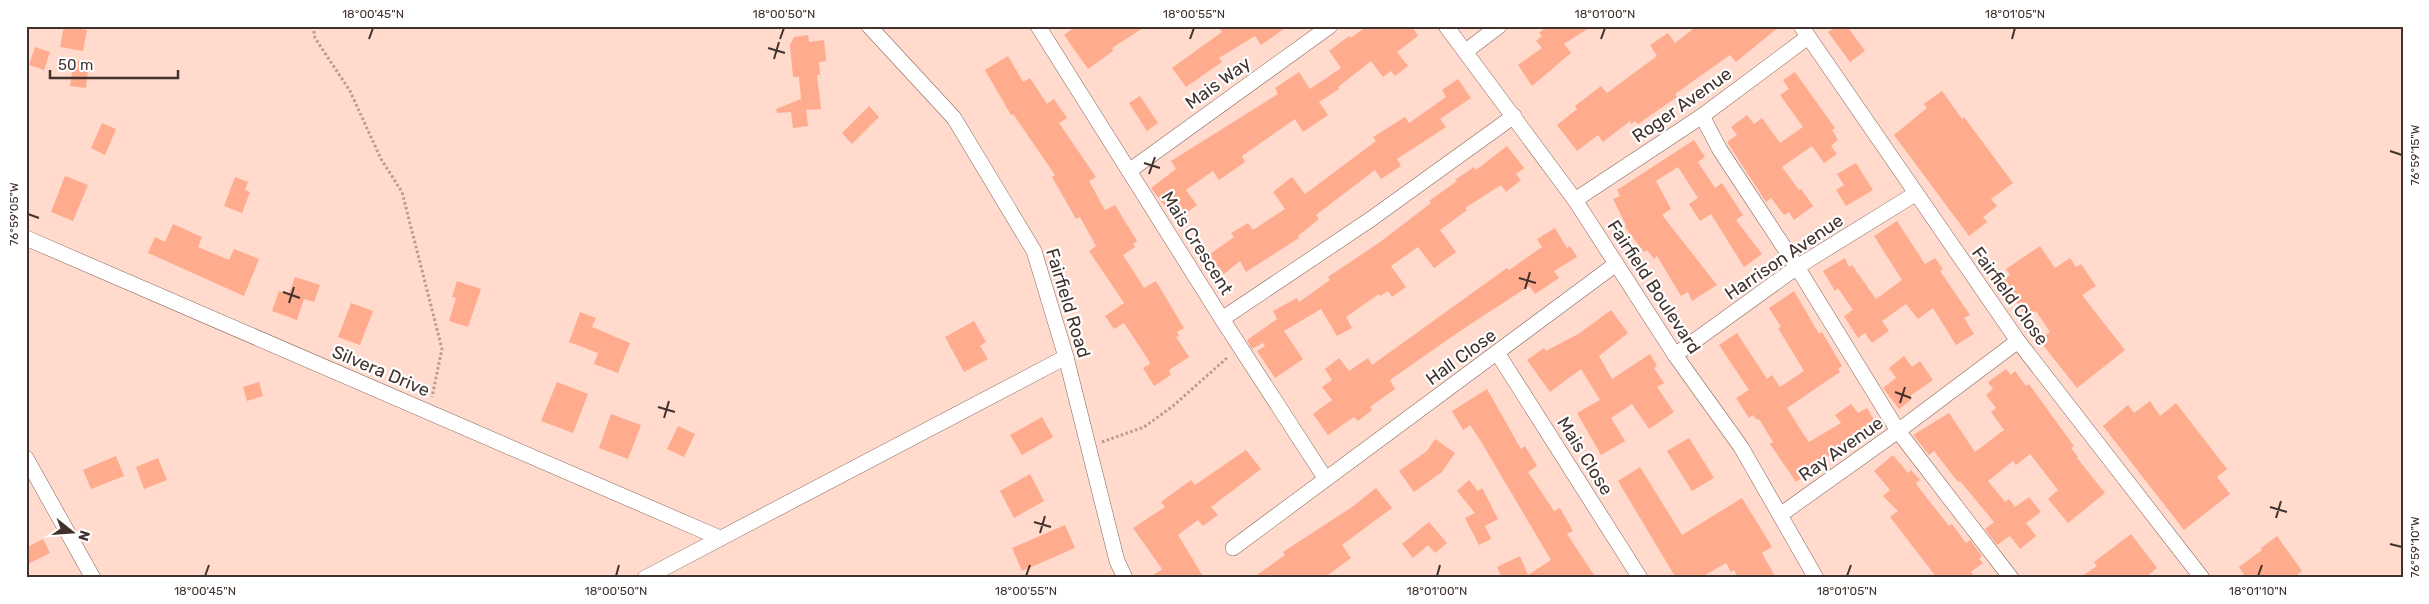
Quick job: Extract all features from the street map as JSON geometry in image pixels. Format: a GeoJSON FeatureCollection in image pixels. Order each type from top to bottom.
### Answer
{"type":"FeatureCollection","features":[{"type":"Feature","properties":{"kind":"street","name":"Fairfield Road"},"geometry":{"type":"LineString","coordinates":[[869,26],[954,118],[1034,251],[1066,357],[1117,561],[1125,578]]}},
{"type":"Feature","properties":{"kind":"street","name":"Mais Crescent"},"geometry":{"type":"LineString","coordinates":[[1038,26],[1222,319],[1325,478]]}},
{"type":"Feature","properties":{"kind":"street","name":"Mais Way"},"geometry":{"type":"LineString","coordinates":[[1129,171],[1330,26]]}},
{"type":"Feature","properties":{"kind":"street","name":"Fairfield Boulevard"},"geometry":{"type":"LineString","coordinates":[[1446,26],[1575,200],[1675,355],[1741,447],[1816,578]]}},
{"type":"Feature","properties":{"kind":"street"},"geometry":{"type":"LineString","coordinates":[[1466,51],[1499,26]]}},
{"type":"Feature","properties":{"kind":"street","name":"Roger Avenue"},"geometry":{"type":"LineString","coordinates":[[1575,200],[1702,116],[1804,32]]}},
{"type":"Feature","properties":{"kind":"street","name":"Fairfield Close"},"geometry":{"type":"LineString","coordinates":[[1804,32],[2018,341],[2202,578]]}},
{"type":"Feature","properties":{"kind":"street"},"geometry":{"type":"LineString","coordinates":[[1222,319],[1371,219],[1514,116]]}},
{"type":"Feature","properties":{"kind":"street"},"geometry":{"type":"LineString","coordinates":[[1702,116],[1720,150],[1797,267],[1898,431],[2011,578]]}},
{"type":"Feature","properties":{"kind":"street","name":"Harrison Avenue"},"geometry":{"type":"LineString","coordinates":[[1675,355],[1797,267],[1915,194]]}},
{"type":"Feature","properties":{"kind":"street","name":"Silvera Drive"},"geometry":{"type":"LineString","coordinates":[[26,238],[720,538]]}},
{"type":"Feature","properties":{"kind":"street","name":"Hall Close"},"geometry":{"type":"LineString","coordinates":[[1233,548],[1325,478],[1498,354],[1616,264]]}},
{"type":"Feature","properties":{"kind":"street","name":"Ray Avenue"},"geometry":{"type":"LineString","coordinates":[[1780,515],[1898,431],[2018,341]]}},
{"type":"Feature","properties":{"kind":"street","name":"Mais Close"},"geometry":{"type":"LineString","coordinates":[[1498,354],[1640,578]]}},
{"type":"Feature","properties":{"kind":"street"},"geometry":{"type":"LineString","coordinates":[[645,578],[1066,357]]}},
{"type":"Feature","properties":{"kind":"street"},"geometry":{"type":"LineString","coordinates":[[26,458],[93,578]]}},
{"type":"Feature","properties":{"kind":"path"},"geometry":{"type":"LineString","coordinates":[[313,26],[314,38],[350,91],[381,159],[402,192],[442,349],[428,412]]}},
{"type":"Feature","properties":{"kind":"path"},"geometry":{"type":"LineString","coordinates":[[1088,448],[1144,427],[1173,406],[1240,347]]}},
{"type":"Feature","properties":{"kind":"building"},"geometry":{"type":"Polygon","coordinates":[[[64,26],[87,30],[83,51],[60,47],[64,26]]]}},
{"type":"Feature","properties":{"kind":"building"},"geometry":{"type":"Polygon","coordinates":[[[1076,26],[1146,26],[1112,48],[1113,51],[1088,69],[1064,35],[1076,26]]]}},
{"type":"Feature","properties":{"kind":"building"},"geometry":{"type":"Polygon","coordinates":[[[1218,26],[1288,26],[1261,45],[1255,36],[1219,58],[1222,62],[1186,87],[1172,68],[1222,32],[1218,26]]]}},
{"type":"Feature","properties":{"kind":"building"},"geometry":{"type":"Polygon","coordinates":[[[1367,26],[1412,26],[1418,36],[1397,52],[1408,66],[1395,76],[1391,71],[1383,77],[1371,61],[1338,87],[1339,89],[1319,102],[1328,115],[1303,132],[1295,119],[1242,156],[1245,162],[1219,180],[1213,171],[1186,190],[1197,205],[1176,221],[1151,188],[1176,169],[1171,161],[1278,94],[1275,88],[1299,72],[1310,89],[1341,68],[1329,51],[1349,36],[1351,38],[1367,26]]]}},
{"type":"Feature","properties":{"kind":"building"},"geometry":{"type":"Polygon","coordinates":[[[1547,26],[1592,26],[1564,44],[1571,53],[1532,86],[1518,65],[1542,48],[1536,41],[1542,36],[1539,33],[1547,26]]]}},
{"type":"Feature","properties":{"kind":"building"},"geometry":{"type":"Polygon","coordinates":[[[1697,26],[1780,26],[1736,62],[1730,55],[1675,94],[1677,97],[1638,124],[1635,121],[1631,124],[1630,121],[1603,142],[1598,135],[1577,151],[1557,125],[1577,109],[1575,106],[1601,86],[1607,93],[1657,56],[1650,45],[1668,33],[1675,43],[1697,26]]]}},
{"type":"Feature","properties":{"kind":"building"},"geometry":{"type":"Polygon","coordinates":[[[1837,26],[1847,26],[1865,51],[1850,62],[1828,32],[1837,26]]]}},
{"type":"Feature","properties":{"kind":"building"},"geometry":{"type":"Polygon","coordinates":[[[808,35],[809,42],[824,40],[826,61],[819,62],[820,75],[817,75],[821,109],[806,110],[808,126],[793,128],[791,112],[777,113],[776,109],[801,99],[799,77],[793,77],[790,45],[794,37],[808,35]]]}},
{"type":"Feature","properties":{"kind":"building"},"geometry":{"type":"Polygon","coordinates":[[[35,47],[50,52],[44,70],[29,65],[35,47]]]}},
{"type":"Feature","properties":{"kind":"building"},"geometry":{"type":"Polygon","coordinates":[[[1008,56],[1023,82],[1030,78],[1047,104],[1054,99],[1067,118],[1059,123],[1096,177],[1089,181],[1105,210],[1115,205],[1137,241],[1133,244],[1135,247],[1123,255],[1144,288],[1156,281],[1184,328],[1177,332],[1179,336],[1176,337],[1189,357],[1169,370],[1171,375],[1154,386],[1143,368],[1150,364],[1149,361],[1124,323],[1114,329],[1105,316],[1124,303],[1089,251],[1096,246],[1080,217],[1076,219],[1052,177],[1055,175],[1013,114],[1011,115],[985,70],[1008,56]]]}},
{"type":"Feature","properties":{"kind":"building"},"geometry":{"type":"Polygon","coordinates":[[[74,60],[89,62],[86,88],[70,86],[74,60]]]}},
{"type":"Feature","properties":{"kind":"building"},"geometry":{"type":"Polygon","coordinates":[[[1795,72],[1835,128],[1832,130],[1838,140],[1831,146],[1837,154],[1824,163],[1812,146],[1782,167],[1813,206],[1794,220],[1789,212],[1784,215],[1771,198],[1766,202],[1727,142],[1737,135],[1731,127],[1747,115],[1754,124],[1762,118],[1780,143],[1803,127],[1780,95],[1789,89],[1783,80],[1795,72]]]}},
{"type":"Feature","properties":{"kind":"building"},"geometry":{"type":"Polygon","coordinates":[[[1458,79],[1471,98],[1440,119],[1446,127],[1397,159],[1401,166],[1381,179],[1375,170],[1316,215],[1319,219],[1298,236],[1299,238],[1246,272],[1240,261],[1224,274],[1209,255],[1234,237],[1231,233],[1248,223],[1253,230],[1285,209],[1273,192],[1292,177],[1305,194],[1376,141],[1373,137],[1405,117],[1409,123],[1446,97],[1442,90],[1458,79]]]}},
{"type":"Feature","properties":{"kind":"building"},"geometry":{"type":"Polygon","coordinates":[[[1942,91],[1962,119],[1964,117],[2013,183],[1991,199],[1997,206],[1983,217],[1987,222],[1969,236],[1894,135],[1927,108],[1924,104],[1942,91]]]}},
{"type":"Feature","properties":{"kind":"building"},"geometry":{"type":"Polygon","coordinates":[[[1140,96],[1158,123],[1147,131],[1129,103],[1140,96]]]}},
{"type":"Feature","properties":{"kind":"building"},"geometry":{"type":"Polygon","coordinates":[[[869,106],[879,117],[852,144],[842,133],[869,106]]]}},
{"type":"Feature","properties":{"kind":"building"},"geometry":{"type":"Polygon","coordinates":[[[102,123],[116,129],[105,155],[91,148],[102,123]]]}},
{"type":"Feature","properties":{"kind":"building"},"geometry":{"type":"Polygon","coordinates":[[[1694,140],[1705,157],[1698,162],[1715,188],[1722,183],[1743,215],[1736,220],[1762,254],[1744,267],[1711,214],[1700,221],[1689,204],[1698,198],[1678,167],[1656,181],[1671,209],[1662,215],[1717,285],[1692,301],[1688,292],[1681,296],[1657,256],[1654,259],[1647,250],[1644,252],[1624,226],[1626,225],[1613,199],[1620,196],[1617,190],[1694,140]]]}},
{"type":"Feature","properties":{"kind":"building"},"geometry":{"type":"Polygon","coordinates":[[[1507,146],[1524,168],[1516,174],[1521,180],[1506,192],[1501,185],[1465,208],[1467,210],[1440,230],[1456,252],[1434,268],[1418,247],[1391,266],[1406,287],[1392,297],[1388,291],[1380,296],[1379,294],[1346,317],[1352,328],[1337,336],[1321,309],[1284,331],[1303,359],[1275,378],[1257,351],[1265,346],[1263,343],[1252,349],[1247,340],[1277,319],[1273,311],[1297,298],[1299,302],[1330,280],[1328,277],[1380,242],[1431,203],[1429,201],[1457,181],[1455,180],[1474,167],[1476,170],[1507,146]]]}},
{"type":"Feature","properties":{"kind":"building"},"geometry":{"type":"Polygon","coordinates":[[[1856,163],[1873,190],[1846,206],[1836,190],[1844,185],[1837,174],[1856,163]]]}},
{"type":"Feature","properties":{"kind":"building"},"geometry":{"type":"Polygon","coordinates":[[[65,176],[88,185],[73,221],[51,212],[65,176]]]}},
{"type":"Feature","properties":{"kind":"building"},"geometry":{"type":"Polygon","coordinates":[[[235,177],[248,182],[245,190],[250,192],[242,213],[224,206],[235,177]]]}},
{"type":"Feature","properties":{"kind":"building"},"geometry":{"type":"Polygon","coordinates":[[[1897,221],[1925,264],[1935,258],[1943,269],[1940,271],[1970,315],[1964,318],[1974,334],[1956,345],[1933,308],[1918,319],[1906,304],[1882,321],[1889,331],[1872,343],[1865,333],[1858,338],[1844,316],[1853,310],[1838,288],[1835,291],[1823,271],[1845,258],[1849,267],[1852,265],[1876,299],[1902,280],[1874,236],[1897,221]]]}},
{"type":"Feature","properties":{"kind":"building"},"geometry":{"type":"Polygon","coordinates":[[[173,224],[202,237],[198,247],[229,260],[234,249],[259,259],[244,296],[148,253],[155,237],[165,242],[173,224]]]}},
{"type":"Feature","properties":{"kind":"building"},"geometry":{"type":"Polygon","coordinates":[[[1555,228],[1567,248],[1570,246],[1577,257],[1554,271],[1559,278],[1535,294],[1529,286],[1460,331],[1390,380],[1395,389],[1370,407],[1372,410],[1358,421],[1354,417],[1328,435],[1313,414],[1332,400],[1322,387],[1332,380],[1325,369],[1339,358],[1349,371],[1368,358],[1372,365],[1507,268],[1509,270],[1542,247],[1537,239],[1555,228]]]}},
{"type":"Feature","properties":{"kind":"building"},"geometry":{"type":"Polygon","coordinates":[[[2040,246],[2055,268],[2070,258],[2076,267],[2081,264],[2096,286],[2082,295],[2125,350],[2077,388],[2039,340],[2050,332],[2036,311],[2026,317],[2015,300],[2011,302],[1998,282],[2010,275],[2006,269],[2040,246]]]}},
{"type":"Feature","properties":{"kind":"building"},"geometry":{"type":"Polygon","coordinates":[[[295,277],[320,285],[314,302],[304,299],[297,320],[272,311],[279,291],[289,294],[295,277]]]}},
{"type":"Feature","properties":{"kind":"building"},"geometry":{"type":"Polygon","coordinates":[[[457,281],[481,289],[468,327],[449,321],[456,298],[452,297],[457,281]]]}},
{"type":"Feature","properties":{"kind":"building"},"geometry":{"type":"Polygon","coordinates":[[[1794,291],[1819,334],[1822,332],[1842,366],[1838,369],[1840,372],[1787,408],[1809,442],[1841,423],[1835,415],[1851,404],[1858,413],[1867,408],[1878,426],[1825,458],[1827,460],[1796,482],[1770,444],[1773,442],[1759,419],[1757,420],[1753,415],[1749,418],[1736,398],[1749,390],[1719,345],[1737,333],[1767,379],[1772,375],[1780,387],[1804,371],[1778,328],[1781,327],[1769,308],[1794,291]]]}},
{"type":"Feature","properties":{"kind":"building"},"geometry":{"type":"Polygon","coordinates":[[[351,303],[373,311],[360,345],[338,337],[351,303]]]}},
{"type":"Feature","properties":{"kind":"building"},"geometry":{"type":"Polygon","coordinates":[[[1611,310],[1628,333],[1599,356],[1612,379],[1650,354],[1657,366],[1654,368],[1664,383],[1657,387],[1674,412],[1649,429],[1632,404],[1611,418],[1625,441],[1601,455],[1577,413],[1600,400],[1581,369],[1550,392],[1527,360],[1544,348],[1546,351],[1580,333],[1611,310]]]}},
{"type":"Feature","properties":{"kind":"building"},"geometry":{"type":"Polygon","coordinates":[[[580,312],[596,318],[592,327],[630,343],[618,373],[594,364],[598,353],[569,342],[580,312]]]}},
{"type":"Feature","properties":{"kind":"building"},"geometry":{"type":"Polygon","coordinates":[[[974,321],[986,342],[980,346],[988,359],[964,372],[945,337],[974,321]]]}},
{"type":"Feature","properties":{"kind":"building"},"geometry":{"type":"Polygon","coordinates":[[[1904,356],[1912,367],[1920,361],[1933,380],[1910,396],[1912,399],[1899,409],[1883,388],[1896,378],[1889,368],[1904,356]]]}},
{"type":"Feature","properties":{"kind":"building"},"geometry":{"type":"Polygon","coordinates":[[[2006,369],[2011,375],[2015,371],[2026,386],[2029,384],[2074,446],[2071,448],[2077,458],[2105,493],[2068,523],[2048,499],[2058,490],[2030,454],[2016,465],[2013,461],[1988,481],[2005,502],[2009,499],[2015,507],[2029,497],[2041,512],[2026,523],[2036,536],[2020,549],[2010,536],[1997,545],[1985,529],[1994,522],[1960,481],[1958,482],[1934,451],[1929,455],[1913,435],[1949,413],[1975,452],[2004,430],[1991,412],[1996,408],[1986,395],[1993,389],[1988,382],[2006,369]]]}},
{"type":"Feature","properties":{"kind":"building"},"geometry":{"type":"Polygon","coordinates":[[[259,382],[263,396],[247,401],[243,387],[259,382]]]}},
{"type":"Feature","properties":{"kind":"building"},"geometry":{"type":"Polygon","coordinates":[[[557,382],[588,394],[573,433],[541,421],[557,382]]]}},
{"type":"Feature","properties":{"kind":"building"},"geometry":{"type":"Polygon","coordinates":[[[1487,389],[1521,449],[1525,446],[1537,466],[1528,472],[1554,511],[1560,508],[1573,531],[1567,534],[1596,578],[1502,578],[1497,567],[1520,556],[1528,575],[1551,560],[1480,440],[1470,425],[1463,430],[1452,411],[1487,389]]]}},
{"type":"Feature","properties":{"kind":"building"},"geometry":{"type":"Polygon","coordinates":[[[2150,401],[2160,416],[2176,403],[2227,469],[2217,477],[2230,494],[2184,530],[2103,426],[2128,405],[2134,413],[2150,401]]]}},
{"type":"Feature","properties":{"kind":"building"},"geometry":{"type":"Polygon","coordinates":[[[611,414],[641,425],[628,459],[599,448],[611,414]]]}},
{"type":"Feature","properties":{"kind":"building"},"geometry":{"type":"Polygon","coordinates":[[[1042,417],[1053,437],[1022,455],[1010,435],[1042,417]]]}},
{"type":"Feature","properties":{"kind":"building"},"geometry":{"type":"Polygon","coordinates":[[[678,426],[695,434],[684,457],[667,449],[678,426]]]}},
{"type":"Feature","properties":{"kind":"building"},"geometry":{"type":"Polygon","coordinates":[[[1689,438],[1714,478],[1692,491],[1667,451],[1689,438]]]}},
{"type":"Feature","properties":{"kind":"building"},"geometry":{"type":"Polygon","coordinates":[[[1435,439],[1455,453],[1442,472],[1414,492],[1399,471],[1427,451],[1435,439]]]}},
{"type":"Feature","properties":{"kind":"building"},"geometry":{"type":"Polygon","coordinates":[[[1246,450],[1261,469],[1211,507],[1218,515],[1203,526],[1198,520],[1178,535],[1204,578],[1149,578],[1162,569],[1133,528],[1165,507],[1161,502],[1191,480],[1195,485],[1246,450]]]}},
{"type":"Feature","properties":{"kind":"building"},"geometry":{"type":"Polygon","coordinates":[[[1893,455],[1908,473],[1911,470],[1920,480],[1916,483],[1919,488],[1949,526],[1952,524],[1966,543],[1970,540],[1982,556],[1979,559],[1983,563],[1971,572],[1975,578],[1937,578],[1890,517],[1898,511],[1883,496],[1890,490],[1874,471],[1893,455]]]}},
{"type":"Feature","properties":{"kind":"building"},"geometry":{"type":"Polygon","coordinates":[[[116,456],[124,476],[91,489],[83,470],[116,456]]]}},
{"type":"Feature","properties":{"kind":"building"},"geometry":{"type":"Polygon","coordinates":[[[158,458],[167,480],[144,489],[136,467],[158,458]]]}},
{"type":"Feature","properties":{"kind":"building"},"geometry":{"type":"Polygon","coordinates":[[[1640,467],[1682,535],[1742,498],[1772,547],[1762,553],[1776,578],[1738,578],[1734,570],[1731,572],[1726,563],[1700,578],[1676,578],[1618,481],[1640,467]]]}},
{"type":"Feature","properties":{"kind":"building"},"geometry":{"type":"Polygon","coordinates":[[[1030,474],[1044,501],[1014,518],[1000,491],[1030,474]]]}},
{"type":"Feature","properties":{"kind":"building"},"geometry":{"type":"Polygon","coordinates":[[[1469,480],[1478,491],[1482,488],[1498,519],[1485,526],[1491,539],[1479,545],[1465,518],[1475,513],[1457,491],[1469,480]]]}},
{"type":"Feature","properties":{"kind":"building"},"geometry":{"type":"Polygon","coordinates":[[[1376,488],[1392,508],[1342,545],[1351,558],[1324,578],[1253,578],[1285,555],[1283,552],[1352,507],[1376,488]]]}},
{"type":"Feature","properties":{"kind":"building"},"geometry":{"type":"Polygon","coordinates":[[[1429,522],[1447,543],[1435,553],[1428,545],[1413,558],[1402,544],[1429,522]]]}},
{"type":"Feature","properties":{"kind":"building"},"geometry":{"type":"Polygon","coordinates":[[[1065,525],[1075,548],[1022,571],[1012,548],[1065,525]]]}},
{"type":"Feature","properties":{"kind":"building"},"geometry":{"type":"Polygon","coordinates":[[[2131,534],[2157,568],[2145,578],[2079,578],[2097,566],[2094,562],[2131,534]]]}},
{"type":"Feature","properties":{"kind":"building"},"geometry":{"type":"Polygon","coordinates":[[[2277,536],[2302,571],[2293,578],[2246,578],[2239,567],[2277,536]]]}},
{"type":"Feature","properties":{"kind":"building"},"geometry":{"type":"Polygon","coordinates":[[[43,539],[50,553],[26,565],[26,548],[43,539]]]}}]}
